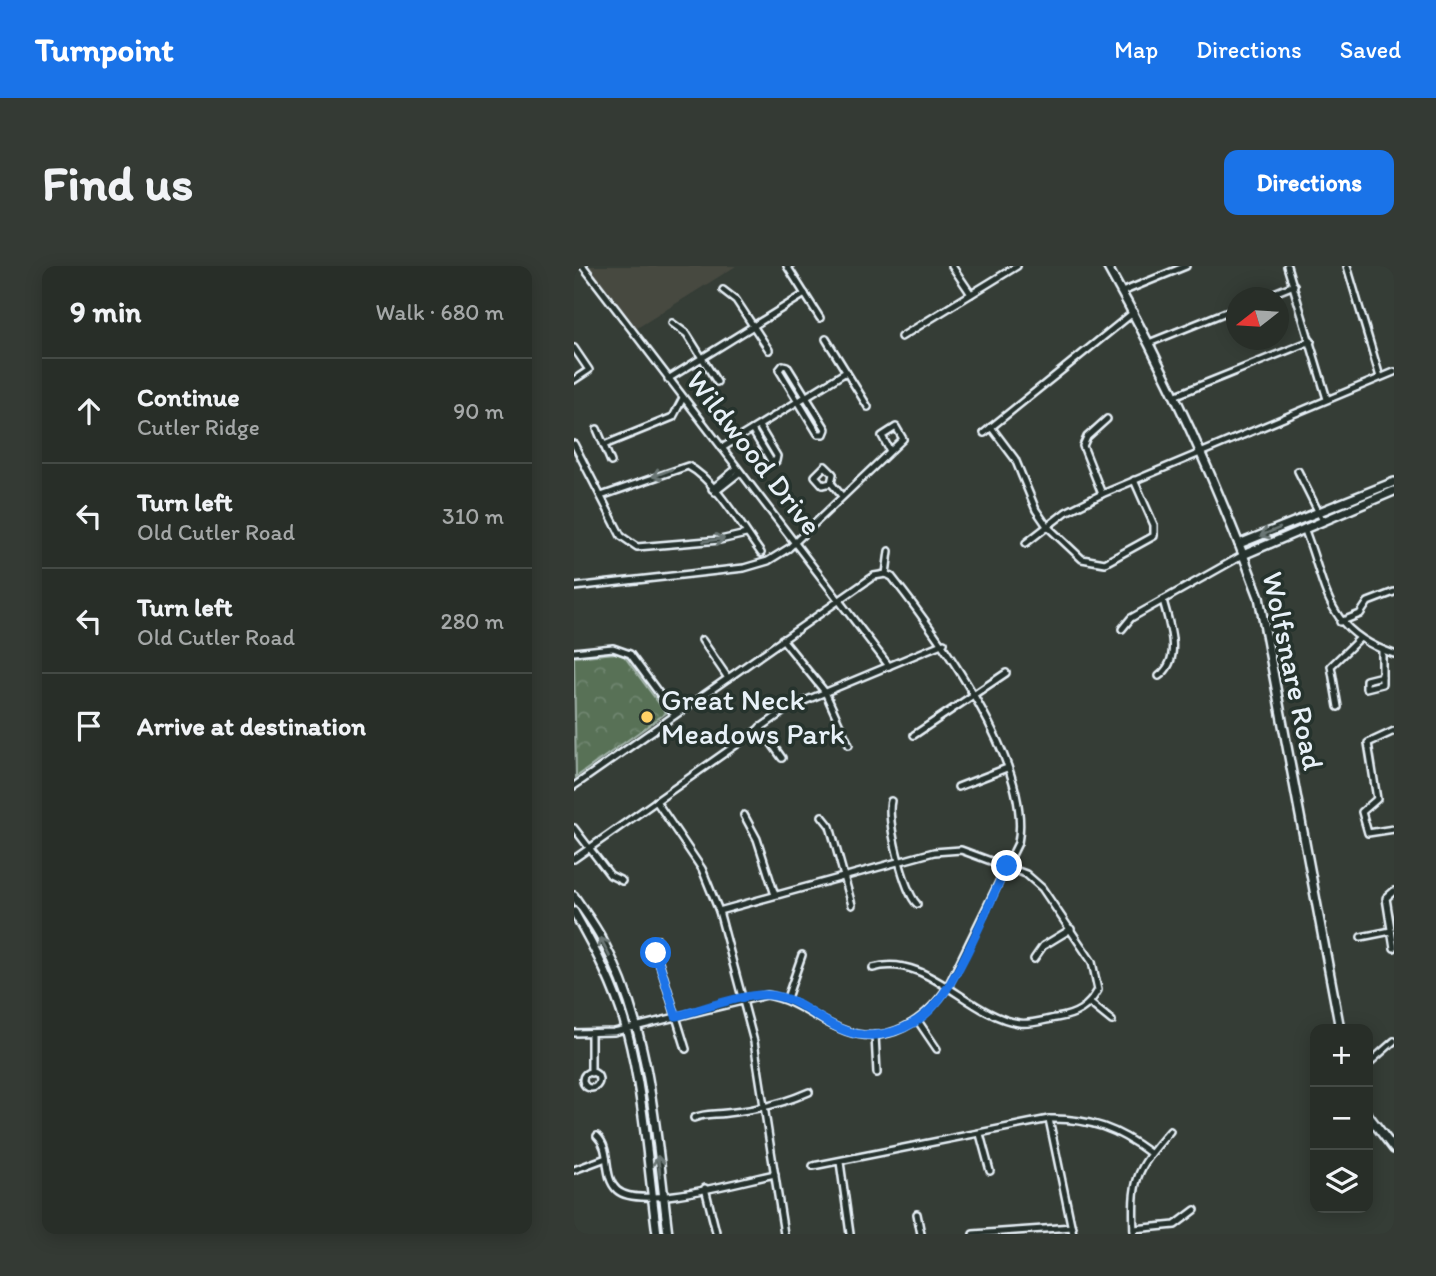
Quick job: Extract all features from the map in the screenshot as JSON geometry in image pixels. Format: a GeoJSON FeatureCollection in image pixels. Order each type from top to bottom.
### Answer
{"type":"FeatureCollection","features":[{"type":"Feature","properties":{"kind":"street","name":"Wildwood Drive"},"geometry":{"type":"LineString","coordinates":[[583,266],[889,666]]}},
{"type":"Feature","properties":{"kind":"street"},"geometry":{"type":"LineString","coordinates":[[787,266],[820,318]]}},
{"type":"Feature","properties":{"kind":"street"},"geometry":{"type":"LineString","coordinates":[[952,266],[971,294]]}},
{"type":"Feature","properties":{"kind":"street"},"geometry":{"type":"LineString","coordinates":[[901,337],[1017,266]]}},
{"type":"Feature","properties":{"kind":"street","name":"Wolfsnare Road"},"geometry":{"type":"LineString","coordinates":[[1107,266],[1135,312],[1244,555],[1259,597],[1339,1024]]}},
{"type":"Feature","properties":{"kind":"street"},"geometry":{"type":"LineString","coordinates":[[1122,292],[1186,266]]}},
{"type":"Feature","properties":{"kind":"street"},"geometry":{"type":"LineString","coordinates":[[1287,266],[1327,399]]}},
{"type":"Feature","properties":{"kind":"street"},"geometry":{"type":"LineString","coordinates":[[1347,266],[1380,377]]}},
{"type":"Feature","properties":{"kind":"street"},"geometry":{"type":"LineString","coordinates":[[1289,287],[1294,285]]}},
{"type":"Feature","properties":{"kind":"street"},"geometry":{"type":"LineString","coordinates":[[723,290],[736,300],[769,350]]}},
{"type":"Feature","properties":{"kind":"street"},"geometry":{"type":"LineString","coordinates":[[668,379],[805,294]]}},
{"type":"Feature","properties":{"kind":"street"},"geometry":{"type":"LineString","coordinates":[[984,433],[1135,312]]}},
{"type":"Feature","properties":{"kind":"street"},"geometry":{"type":"LineString","coordinates":[[1149,343],[1226,312]]}},
{"type":"Feature","properties":{"kind":"street"},"geometry":{"type":"LineString","coordinates":[[672,323],[687,334],[717,382]]}},
{"type":"Feature","properties":{"kind":"street"},"geometry":{"type":"LineString","coordinates":[[826,339],[868,407]]}},
{"type":"Feature","properties":{"kind":"street"},"geometry":{"type":"LineString","coordinates":[[1173,396],[1311,341]]}},
{"type":"Feature","properties":{"kind":"street"},"geometry":{"type":"LineString","coordinates":[[574,348],[589,370],[574,380]]}},
{"type":"Feature","properties":{"kind":"street"},"geometry":{"type":"LineString","coordinates":[[781,366],[787,366],[806,396],[826,429],[824,434],[818,434],[798,401],[779,370],[781,366]]}},
{"type":"Feature","properties":{"kind":"street"},"geometry":{"type":"LineString","coordinates":[[722,448],[846,372]]}},
{"type":"Feature","properties":{"kind":"street"},"geometry":{"type":"LineString","coordinates":[[1026,543],[1066,512],[1102,494],[1394,372]]}},
{"type":"Feature","properties":{"kind":"street"},"geometry":{"type":"LineString","coordinates":[[604,445],[670,419],[683,398]]}},
{"type":"Feature","properties":{"kind":"street"},"geometry":{"type":"LineString","coordinates":[[1102,494],[1083,446],[1087,437],[1107,419]]}},
{"type":"Feature","properties":{"kind":"street"},"geometry":{"type":"LineString","coordinates":[[752,430],[771,461],[776,461],[777,456],[759,426]]}},
{"type":"Feature","properties":{"kind":"street"},"geometry":{"type":"LineString","coordinates":[[574,587],[744,568],[768,561],[794,543],[903,439],[896,427],[882,436],[890,451]]}},
{"type":"Feature","properties":{"kind":"street"},"geometry":{"type":"LineString","coordinates":[[991,427],[1015,459],[1047,527],[1082,559],[1099,564],[1133,550],[1154,536],[1162,538]]}},
{"type":"Feature","properties":{"kind":"street"},"geometry":{"type":"LineString","coordinates":[[597,429],[611,462]]}},
{"type":"Feature","properties":{"kind":"street"},"geometry":{"type":"LineString","coordinates":[[574,444],[621,536],[637,547],[720,540],[747,534]]}},
{"type":"Feature","properties":{"kind":"street"},"geometry":{"type":"LineString","coordinates":[[601,496],[680,466],[696,470],[761,553]]}},
{"type":"Feature","properties":{"kind":"street"},"geometry":{"type":"LineString","coordinates":[[714,490],[738,471]]}},
{"type":"Feature","properties":{"kind":"street"},"geometry":{"type":"LineString","coordinates":[[1298,471],[1323,520]]}},
{"type":"Feature","properties":{"kind":"street"},"geometry":{"type":"LineString","coordinates":[[1134,480],[1154,525],[1154,536]]}},
{"type":"Feature","properties":{"kind":"street"},"geometry":{"type":"LineString","coordinates":[[1122,629],[1130,618],[1244,555],[1323,520],[1380,492],[1394,482]]}},
{"type":"Feature","properties":{"kind":"street"},"geometry":{"type":"LineString","coordinates":[[831,483],[842,496]]}},
{"type":"Feature","properties":{"kind":"street"},"geometry":{"type":"LineString","coordinates":[[1239,544],[1320,512],[1380,492],[1394,491]]}},
{"type":"Feature","properties":{"kind":"street"},"geometry":{"type":"LineString","coordinates":[[1295,522],[1301,529],[1340,622],[1359,639],[1394,654]]}},
{"type":"Feature","properties":{"kind":"street"},"geometry":{"type":"LineString","coordinates":[[886,573],[889,551]]}},
{"type":"Feature","properties":{"kind":"street"},"geometry":{"type":"LineString","coordinates":[[574,786],[874,576],[886,573],[892,577],[943,643],[975,694],[1018,799],[1021,826],[1018,843],[947,988],[934,1007],[918,1021],[892,1033],[875,1035],[846,1031],[787,998],[767,995],[626,1029],[591,1034],[574,1033]]}},
{"type":"Feature","properties":{"kind":"street"},"geometry":{"type":"LineString","coordinates":[[1340,622],[1360,614],[1368,602],[1394,592]]}},
{"type":"Feature","properties":{"kind":"street"},"geometry":{"type":"LineString","coordinates":[[1159,676],[1169,667],[1172,654],[1163,600]]}},
{"type":"Feature","properties":{"kind":"street"},"geometry":{"type":"LineString","coordinates":[[782,639],[825,692],[849,745]]}},
{"type":"Feature","properties":{"kind":"street"},"geometry":{"type":"LineString","coordinates":[[1338,707],[1331,666],[1359,639]]}},
{"type":"Feature","properties":{"kind":"street"},"geometry":{"type":"LineString","coordinates":[[702,640],[729,678]]}},
{"type":"Feature","properties":{"kind":"street"},"geometry":{"type":"LineString","coordinates":[[574,859],[790,707],[943,643]]}},
{"type":"Feature","properties":{"kind":"street"},"geometry":{"type":"LineString","coordinates":[[574,652],[613,648],[630,654],[675,715]]}},
{"type":"Feature","properties":{"kind":"street"},"geometry":{"type":"LineString","coordinates":[[1382,650],[1382,676]]}},
{"type":"Feature","properties":{"kind":"street"},"geometry":{"type":"LineString","coordinates":[[914,735],[1006,673]]}},
{"type":"Feature","properties":{"kind":"street"},"geometry":{"type":"LineString","coordinates":[[760,727],[782,758]]}},
{"type":"Feature","properties":{"kind":"street"},"geometry":{"type":"LineString","coordinates":[[1394,731],[1368,743],[1377,799],[1362,812],[1368,833],[1394,829]]}},
{"type":"Feature","properties":{"kind":"street"},"geometry":{"type":"LineString","coordinates":[[958,787],[1007,768]]}},
{"type":"Feature","properties":{"kind":"street"},"geometry":{"type":"LineString","coordinates":[[656,801],[702,869],[719,911],[765,1107],[784,1234]]}},
{"type":"Feature","properties":{"kind":"street"},"geometry":{"type":"LineString","coordinates":[[891,801],[890,816],[900,861],[910,896],[917,904]]}},
{"type":"Feature","properties":{"kind":"street"},"geometry":{"type":"LineString","coordinates":[[744,815],[757,839],[775,895]]}},
{"type":"Feature","properties":{"kind":"street"},"geometry":{"type":"LineString","coordinates":[[822,816],[830,826],[852,905]]}},
{"type":"Feature","properties":{"kind":"street"},"geometry":{"type":"LineString","coordinates":[[574,828],[610,875],[622,881]]}},
{"type":"Feature","properties":{"kind":"street"},"geometry":{"type":"LineString","coordinates":[[719,911],[934,852],[961,850],[1026,874],[1042,888],[1071,929],[1097,976],[1098,990],[1091,1004],[1071,1016],[1021,1024],[1001,1019],[902,965],[873,968]]}},
{"type":"Feature","properties":{"kind":"street"},"geometry":{"type":"LineString","coordinates":[[1394,891],[1386,898],[1394,948]]}},
{"type":"Feature","properties":{"kind":"street"},"geometry":{"type":"LineString","coordinates":[[574,896],[603,940],[637,1026],[648,1078],[668,1234]]}},
{"type":"Feature","properties":{"kind":"street"},"geometry":{"type":"LineString","coordinates":[[574,912],[597,951],[626,1029],[636,1075],[657,1234]]}},
{"type":"Feature","properties":{"kind":"street"},"geometry":{"type":"LineString","coordinates":[[1034,959],[1043,946],[1071,929]]}},
{"type":"Feature","properties":{"kind":"street"},"geometry":{"type":"LineString","coordinates":[[1361,937],[1391,931]]}},
{"type":"Feature","properties":{"kind":"street"},"geometry":{"type":"LineString","coordinates":[[658,940],[655,949],[686,1049]]}},
{"type":"Feature","properties":{"kind":"street"},"geometry":{"type":"LineString","coordinates":[[787,998],[802,955]]}},
{"type":"Feature","properties":{"kind":"street"},"geometry":{"type":"LineString","coordinates":[[1091,1004],[1112,1021]]}},
{"type":"Feature","properties":{"kind":"street"},"geometry":{"type":"LineString","coordinates":[[918,1021],[937,1049]]}},
{"type":"Feature","properties":{"kind":"street"},"geometry":{"type":"LineString","coordinates":[[591,1034],[591,1073]]}},
{"type":"Feature","properties":{"kind":"street"},"geometry":{"type":"LineString","coordinates":[[875,1035],[877,1073]]}},
{"type":"Feature","properties":{"kind":"street"},"geometry":{"type":"LineString","coordinates":[[1373,1060],[1394,1041]]}},
{"type":"Feature","properties":{"kind":"street"},"geometry":{"type":"LineString","coordinates":[[694,1118],[705,1113],[724,1114],[780,1104],[809,1092]]}},
{"type":"Feature","properties":{"kind":"street"},"geometry":{"type":"LineString","coordinates":[[813,1166],[980,1135],[1049,1119],[1074,1118],[1099,1123],[1125,1134],[1150,1153]]}},
{"type":"Feature","properties":{"kind":"street"},"geometry":{"type":"LineString","coordinates":[[1049,1119],[1073,1234]]}},
{"type":"Feature","properties":{"kind":"street"},"geometry":{"type":"LineString","coordinates":[[1373,1122],[1394,1149]]}},
{"type":"Feature","properties":{"kind":"street"},"geometry":{"type":"LineString","coordinates":[[1170,1130],[1150,1153],[1134,1181],[1134,1231],[1175,1225],[1195,1210]]}},
{"type":"Feature","properties":{"kind":"street"},"geometry":{"type":"LineString","coordinates":[[980,1135],[990,1171]]}},
{"type":"Feature","properties":{"kind":"street"},"geometry":{"type":"LineString","coordinates":[[597,1136],[604,1143],[611,1182],[617,1191],[630,1197],[663,1196],[775,1174]]}},
{"type":"Feature","properties":{"kind":"street"},"geometry":{"type":"LineString","coordinates":[[574,1170],[606,1158]]}},
{"type":"Feature","properties":{"kind":"street"},"geometry":{"type":"LineString","coordinates":[[840,1162],[850,1234]]}},
{"type":"Feature","properties":{"kind":"street"},"geometry":{"type":"LineString","coordinates":[[705,1188],[716,1232]]}},
{"type":"Feature","properties":{"kind":"street"},"geometry":{"type":"LineString","coordinates":[[917,1214],[921,1234]]}},
{"type":"Feature","properties":{"kind":"street"},"geometry":{"type":"LineString","coordinates":[[973,1234],[1073,1227]]}},
{"type":"Feature","properties":{"kind":"shaded area"},"geometry":{"type":"Polygon","coordinates":[[[587,266],[736,266],[637,328],[587,266]]]}},
{"type":"Feature","properties":{"kind":"green space"},"geometry":{"type":"Polygon","coordinates":[[[616,653],[624,656],[666,713],[576,777],[574,657],[616,653]]]}},
{"type":"Feature","properties":{"kind":"place","name":"Great Neck Meadows Park"},"geometry":{"type":"Point","coordinates":[647,717]}},
{"type":"Feature","properties":{"kind":"route"},"geometry":{"type":"LineString","coordinates":[[656,953],[676,1016],[767,995],[787,998],[846,1031],[875,1035],[892,1033],[918,1021],[934,1007],[947,988],[1007,866]]}}]}
